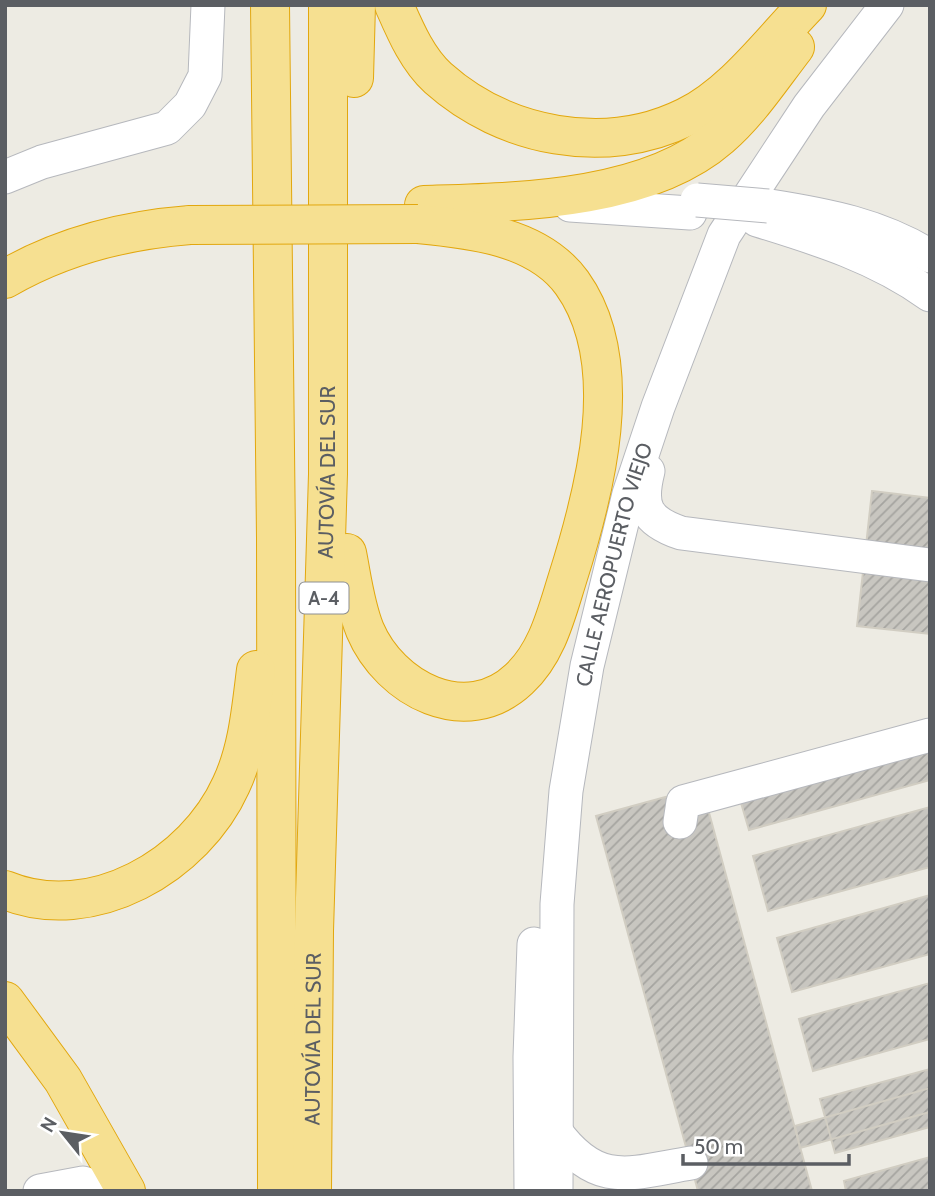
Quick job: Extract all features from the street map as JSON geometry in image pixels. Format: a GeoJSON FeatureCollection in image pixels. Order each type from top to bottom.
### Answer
{"type":"FeatureCollection","features":[{"type":"Feature","properties":{"kind":"highway","name":"AUTOVÍA DEL SUR"},"geometry":{"type":"LineString","coordinates":[[270,5],[276,538],[277,1191]]}},
{"type":"Feature","properties":{"kind":"highway","name":"AUTOVÍA DEL SUR"},"geometry":{"type":"LineString","coordinates":[[312,1191],[311,1046],[328,474],[328,5]]}},
{"type":"Feature","properties":{"kind":"highway"},"geometry":{"type":"LineString","coordinates":[[321,706],[343,646],[356,5]]}},
{"type":"Feature","properties":{"kind":"highway"},"geometry":{"type":"LineString","coordinates":[[394,5],[410,40],[436,76],[474,104],[512,123],[566,138],[633,136],[687,117],[725,89],[807,5]]}},
{"type":"Feature","properties":{"kind":"highway"},"geometry":{"type":"LineString","coordinates":[[5,257],[61,233],[147,210],[190,215],[418,214],[612,187],[680,164],[719,138],[755,100],[826,5]]}},
{"type":"Feature","properties":{"kind":"highway"},"geometry":{"type":"LineString","coordinates":[[347,552],[365,629],[395,673],[412,687],[433,698],[464,702],[489,697],[518,680],[541,651],[558,610],[598,470],[601,411],[597,341],[587,311],[572,282],[534,252],[498,235],[418,214]]}},
{"type":"Feature","properties":{"kind":"highway"},"geometry":{"type":"LineString","coordinates":[[5,279],[40,259],[190,215]]}},
{"type":"Feature","properties":{"kind":"highway"},"geometry":{"type":"LineString","coordinates":[[5,890],[23,897],[72,900],[114,891],[149,874],[187,850],[212,821],[232,784],[248,733],[256,669],[258,607],[276,538]]}},
{"type":"Feature","properties":{"kind":"highway"},"geometry":{"type":"LineString","coordinates":[[5,1002],[63,1080],[126,1191]]}},
{"type":"Feature","properties":{"kind":"street"},"geometry":{"type":"LineString","coordinates":[[5,177],[42,162],[167,128],[190,104],[205,76],[208,5]]}},
{"type":"Feature","properties":{"kind":"street"},"geometry":{"type":"LineString","coordinates":[[558,730],[618,491],[673,326],[714,230],[781,127],[872,5]]}},
{"type":"Feature","properties":{"kind":"street","name":"CALLE AEROPUERTO VIEJO"},"geometry":{"type":"LineString","coordinates":[[556,1191],[557,904],[566,791],[597,621],[629,494],[694,311],[724,236],[809,106],[887,5]]}},
{"type":"Feature","properties":{"kind":"street"},"geometry":{"type":"LineString","coordinates":[[489,203],[694,207],[837,217],[881,230],[930,256]]}},
{"type":"Feature","properties":{"kind":"street"},"geometry":{"type":"LineString","coordinates":[[763,213],[899,273],[930,295]]}},
{"type":"Feature","properties":{"kind":"street"},"geometry":{"type":"LineString","coordinates":[[694,311],[647,475],[644,495],[648,513],[659,525],[681,533],[930,565]]}},
{"type":"Feature","properties":{"kind":"street","name":"CALLE AEROPUERTO VIEJO"},"geometry":{"type":"LineString","coordinates":[[531,1191],[533,961],[542,838],[586,565],[598,470]]}},
{"type":"Feature","properties":{"kind":"street"},"geometry":{"type":"LineString","coordinates":[[680,822],[683,802],[930,735]]}},
{"type":"Feature","properties":{"kind":"street"},"geometry":{"type":"LineString","coordinates":[[556,1132],[582,1160],[613,1174],[691,1163],[611,1191]]}},
{"type":"Feature","properties":{"kind":"street"},"geometry":{"type":"LineString","coordinates":[[40,1191],[83,1183],[109,1191]]}},
{"type":"Feature","properties":{"kind":"building"},"geometry":{"type":"Polygon","coordinates":[[[872,491],[930,498],[930,562],[865,555],[872,491]]]}},
{"type":"Feature","properties":{"kind":"building"},"geometry":{"type":"Polygon","coordinates":[[[864,563],[930,570],[930,634],[857,626],[864,563]]]}},
{"type":"Feature","properties":{"kind":"building"},"geometry":{"type":"Polygon","coordinates":[[[930,744],[930,780],[749,830],[739,796],[930,744]]]}},
{"type":"Feature","properties":{"kind":"building"},"geometry":{"type":"Polygon","coordinates":[[[702,787],[812,1191],[698,1191],[596,816],[702,787]]]}},
{"type":"Feature","properties":{"kind":"building"},"geometry":{"type":"Polygon","coordinates":[[[930,807],[930,867],[768,911],[753,856],[930,807]]]}},
{"type":"Feature","properties":{"kind":"building"},"geometry":{"type":"Polygon","coordinates":[[[930,895],[930,954],[792,992],[777,938],[930,895]]]}},
{"type":"Feature","properties":{"kind":"building"},"geometry":{"type":"Polygon","coordinates":[[[930,983],[930,1039],[813,1071],[799,1019],[930,983]]]}},
{"type":"Feature","properties":{"kind":"building"},"geometry":{"type":"Polygon","coordinates":[[[930,1069],[930,1127],[835,1153],[820,1099],[930,1069]]]}},
{"type":"Feature","properties":{"kind":"building"},"geometry":{"type":"Polygon","coordinates":[[[930,1088],[930,1112],[800,1148],[795,1126],[930,1088]]]}},
{"type":"Feature","properties":{"kind":"building"},"geometry":{"type":"Polygon","coordinates":[[[930,1157],[930,1191],[846,1191],[844,1181],[930,1157]]]}}]}
